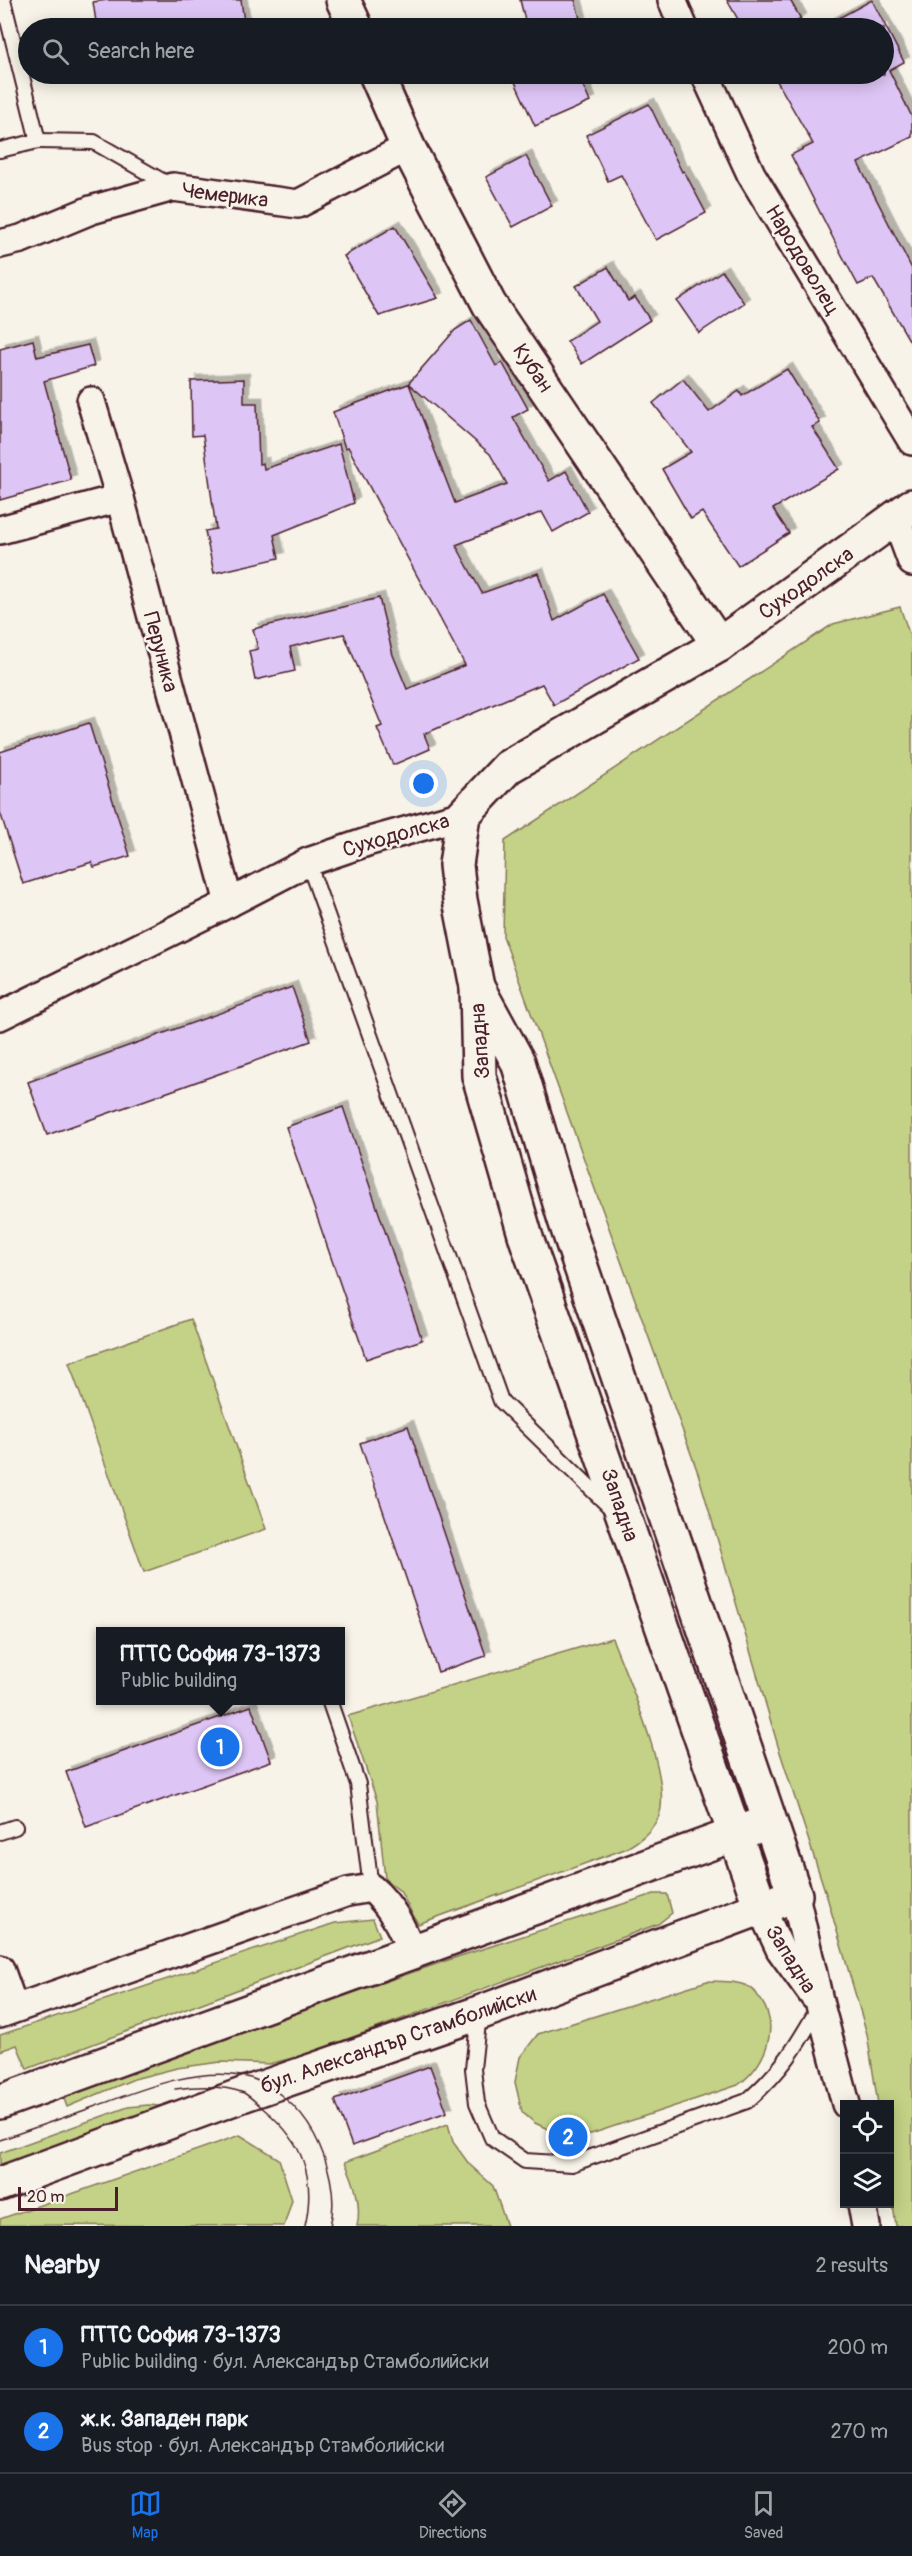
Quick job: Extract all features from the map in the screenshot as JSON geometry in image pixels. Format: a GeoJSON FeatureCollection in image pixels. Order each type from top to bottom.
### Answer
{"type":"FeatureCollection","features":[{"type":"Feature","properties":{"kind":"street"},"geometry":{"type":"LineString","coordinates":[[344,0],[352,18]]}},
{"type":"Feature","properties":{"kind":"street"},"geometry":{"type":"LineString","coordinates":[[672,0],[680,18]]}},
{"type":"Feature","properties":{"kind":"street","name":"Кубан"},"geometry":{"type":"LineString","coordinates":[[380,84],[408,147],[489,304],[719,645]]}},
{"type":"Feature","properties":{"kind":"street","name":"Народоволец"},"geometry":{"type":"LineString","coordinates":[[710,84],[751,174],[912,441]]}},
{"type":"Feature","properties":{"kind":"street","name":"Чемерика"},"geometry":{"type":"LineString","coordinates":[[0,244],[21,239],[91,210],[173,187],[298,204],[408,147]]}},
{"type":"Feature","properties":{"kind":"street","name":"Перуника"},"geometry":{"type":"LineString","coordinates":[[91,401],[120,498],[229,903]]}},
{"type":"Feature","properties":{"kind":"street"},"geometry":{"type":"LineString","coordinates":[[0,530],[120,498]]}},
{"type":"Feature","properties":{"kind":"street"},"geometry":{"type":"LineString","coordinates":[[904,513],[912,562]]}},
{"type":"Feature","properties":{"kind":"street","name":"Суходолска"},"geometry":{"type":"LineString","coordinates":[[0,1016],[308,862],[370,841],[463,815],[508,767],[719,645],[904,513]]}},
{"type":"Feature","properties":{"kind":"street","name":"Западна"},"geometry":{"type":"LineString","coordinates":[[463,815],[456,866],[460,900],[477,987],[479,1076],[526,1238],[761,1908],[780,1949],[820,2005]]}},
{"type":"Feature","properties":{"kind":"street","name":"Западна"},"geometry":{"type":"LineString","coordinates":[[477,987],[518,1062],[564,1220],[771,1821],[795,1895],[845,2100]]}},
{"type":"Feature","properties":{"kind":"street"},"geometry":{"type":"LineString","coordinates":[[0,2102],[771,1821]]}},
{"type":"Feature","properties":{"kind":"street"},"geometry":{"type":"LineString","coordinates":[[0,1969],[7,2011],[348,1892],[371,1888],[394,1913],[412,1952]]}},
{"type":"Feature","properties":{"kind":"street","name":"бул. Александър Стамболийски"},"geometry":{"type":"LineString","coordinates":[[0,2184],[245,2094],[479,2013],[795,1895]]}},
{"type":"Feature","properties":{"kind":"street"},"geometry":{"type":"LineString","coordinates":[[863,2208],[866,2226]]}},
{"type":"Feature","properties":{"kind":"lane"},"geometry":{"type":"LineString","coordinates":[[3,0],[18,60]]}},
{"type":"Feature","properties":{"kind":"lane"},"geometry":{"type":"LineString","coordinates":[[24,84],[38,141]]}},
{"type":"Feature","properties":{"kind":"lane"},"geometry":{"type":"LineString","coordinates":[[0,150],[38,141],[94,142],[173,187]]}},
{"type":"Feature","properties":{"kind":"lane"},"geometry":{"type":"LineString","coordinates":[[308,862],[501,1401],[626,1523]]}},
{"type":"Feature","properties":{"kind":"lane"},"geometry":{"type":"LineString","coordinates":[[330,1705],[358,1784],[371,1888]]}},
{"type":"Feature","properties":{"kind":"lane"},"geometry":{"type":"LineString","coordinates":[[0,1832],[15,1827]]}},
{"type":"Feature","properties":{"kind":"lane"},"geometry":{"type":"LineString","coordinates":[[479,2013],[473,2069],[477,2103],[492,2138],[525,2161],[572,2164],[747,2100],[769,2081],[794,2051],[820,2005]]}},
{"type":"Feature","properties":{"kind":"green space"},"geometry":{"type":"Polygon","coordinates":[[[900,607],[912,642],[912,2226],[896,2226],[893,2208],[894,2100],[877,2100],[867,2034],[827,1897],[778,1746],[698,1473],[503,936],[505,841],[833,624],[900,607]]]}},
{"type":"Feature","properties":{"kind":"green space"},"geometry":{"type":"Polygon","coordinates":[[[191,1319],[266,1529],[144,1572],[69,1363],[191,1319]]]}},
{"type":"Feature","properties":{"kind":"green space"},"geometry":{"type":"Polygon","coordinates":[[[612,1638],[655,1755],[661,1802],[655,1823],[644,1836],[625,1849],[418,1924],[400,1891],[385,1879],[377,1801],[348,1716],[612,1638]]]}},
{"type":"Feature","properties":{"kind":"green space"},"geometry":{"type":"Polygon","coordinates":[[[654,1894],[667,1894],[672,1913],[658,1924],[304,2055],[269,2064],[220,2062],[177,2068],[134,2079],[67,2107],[62,2093],[454,1958],[654,1894]]]}},
{"type":"Feature","properties":{"kind":"green space"},"geometry":{"type":"Polygon","coordinates":[[[373,1919],[380,1936],[27,2069],[17,2045],[0,2051],[0,2035],[335,1923],[373,1919]]]}},
{"type":"Feature","properties":{"kind":"green space"},"geometry":{"type":"Polygon","coordinates":[[[707,1981],[730,1982],[747,1986],[756,1993],[767,2011],[770,2023],[767,2046],[755,2068],[738,2085],[591,2134],[552,2131],[535,2123],[522,2112],[515,2082],[520,2057],[538,2034],[707,1981]]]}},
{"type":"Feature","properties":{"kind":"green space"},"geometry":{"type":"Polygon","coordinates":[[[148,2105],[172,2107],[0,2168],[0,2153],[128,2107],[148,2105]]]}},
{"type":"Feature","properties":{"kind":"green space"},"geometry":{"type":"Polygon","coordinates":[[[448,2124],[453,2142],[469,2164],[493,2186],[507,2226],[357,2226],[358,2201],[345,2162],[448,2124]]]}},
{"type":"Feature","properties":{"kind":"green space"},"geometry":{"type":"Polygon","coordinates":[[[240,2135],[279,2159],[292,2200],[284,2226],[0,2225],[0,2219],[240,2135]]]}},
{"type":"Feature","properties":{"kind":"building"},"geometry":{"type":"Polygon","coordinates":[[[107,0],[241,0],[244,18],[95,18],[93,2],[107,0]]]}},
{"type":"Feature","properties":{"kind":"building"},"geometry":{"type":"Polygon","coordinates":[[[520,0],[575,0],[580,18],[524,18],[520,0]]]}},
{"type":"Feature","properties":{"kind":"building"},"geometry":{"type":"Polygon","coordinates":[[[727,0],[790,0],[800,18],[737,18],[727,0]]]}},
{"type":"Feature","properties":{"kind":"building"},"geometry":{"type":"Polygon","coordinates":[[[872,0],[881,18],[839,18],[872,0]]]}},
{"type":"Feature","properties":{"kind":"building"},"geometry":{"type":"Polygon","coordinates":[[[894,43],[904,62],[894,67],[894,43]]]}},
{"type":"Feature","properties":{"kind":"building"},"geometry":{"type":"Polygon","coordinates":[[[894,80],[912,117],[912,137],[858,163],[912,269],[912,345],[873,278],[858,285],[791,155],[813,144],[779,84],[894,84],[894,80]]]}},
{"type":"Feature","properties":{"kind":"building"},"geometry":{"type":"Polygon","coordinates":[[[516,84],[582,84],[590,102],[535,126],[516,84]]]}},
{"type":"Feature","properties":{"kind":"building"},"geometry":{"type":"Polygon","coordinates":[[[649,104],[682,172],[684,171],[706,213],[656,240],[621,175],[608,181],[586,135],[649,104]]]}},
{"type":"Feature","properties":{"kind":"building"},"geometry":{"type":"Polygon","coordinates":[[[526,156],[552,206],[513,227],[486,177],[526,156]]]}},
{"type":"Feature","properties":{"kind":"building"},"geometry":{"type":"Polygon","coordinates":[[[395,226],[438,298],[379,316],[344,256],[395,226]]]}},
{"type":"Feature","properties":{"kind":"building"},"geometry":{"type":"Polygon","coordinates":[[[608,267],[628,301],[635,297],[650,320],[582,364],[567,341],[597,321],[576,286],[608,267]]]}},
{"type":"Feature","properties":{"kind":"building"},"geometry":{"type":"Polygon","coordinates":[[[722,271],[744,303],[699,333],[677,301],[722,271]]]}},
{"type":"Feature","properties":{"kind":"building"},"geometry":{"type":"Polygon","coordinates":[[[471,320],[496,366],[502,362],[528,409],[513,417],[549,481],[566,471],[588,512],[553,532],[542,512],[456,545],[482,593],[538,573],[554,621],[603,594],[639,658],[554,705],[542,684],[424,734],[430,749],[393,765],[377,728],[382,726],[344,634],[290,647],[295,671],[255,680],[249,651],[258,649],[253,629],[379,598],[393,655],[407,689],[465,665],[348,447],[345,448],[333,412],[408,384],[455,330],[471,320]],[[409,384],[455,503],[507,484],[490,454],[409,384]]]}},
{"type":"Feature","properties":{"kind":"building"},"geometry":{"type":"Polygon","coordinates":[[[33,340],[37,357],[88,345],[94,366],[44,381],[71,480],[0,500],[0,349],[33,340]]]}},
{"type":"Feature","properties":{"kind":"building"},"geometry":{"type":"Polygon","coordinates":[[[787,369],[820,423],[812,427],[839,469],[773,509],[789,533],[738,566],[702,512],[691,519],[662,469],[691,452],[653,403],[683,379],[709,412],[739,391],[742,396],[787,369]]]}},
{"type":"Feature","properties":{"kind":"building"},"geometry":{"type":"Polygon","coordinates":[[[244,379],[244,403],[257,403],[259,464],[263,463],[264,469],[339,444],[354,503],[274,535],[279,558],[214,573],[205,531],[216,529],[203,435],[192,436],[191,381],[244,379]]]}},
{"type":"Feature","properties":{"kind":"building"},"geometry":{"type":"Polygon","coordinates":[[[89,723],[130,856],[94,867],[92,862],[23,884],[0,812],[0,752],[89,723]]]}},
{"type":"Feature","properties":{"kind":"building"},"geometry":{"type":"Polygon","coordinates":[[[292,987],[311,1041],[47,1135],[28,1082],[292,987]]]}},
{"type":"Feature","properties":{"kind":"building"},"geometry":{"type":"Polygon","coordinates":[[[343,1107],[422,1340],[366,1359],[286,1127],[343,1107]]]}},
{"type":"Feature","properties":{"kind":"building"},"geometry":{"type":"Polygon","coordinates":[[[408,1426],[486,1656],[438,1672],[360,1443],[408,1426]]]}},
{"type":"Feature","properties":{"kind":"building"},"geometry":{"type":"Polygon","coordinates":[[[251,1706],[271,1761],[86,1827],[66,1772],[251,1706]]]}},
{"type":"Feature","properties":{"kind":"building"},"geometry":{"type":"Polygon","coordinates":[[[430,2066],[447,2112],[352,2146],[335,2100],[430,2066]]]}},
{"type":"Feature","properties":{"kind":"tram line"},"geometry":{"type":"LineString","coordinates":[[0,2140],[168,2082],[205,2075],[241,2076],[273,2089],[292,2105],[314,2134],[324,2155],[330,2179],[333,2203],[330,2226]]}},
{"type":"Feature","properties":{"kind":"tram line"},"geometry":{"type":"LineString","coordinates":[[175,2089],[210,2087],[244,2093],[279,2123],[298,2148],[304,2162],[309,2192],[305,2226]]}},
{"type":"Feature","properties":{"kind":"place","name":"ПТТС София 73-1373"},"geometry":{"type":"Point","coordinates":[220,1747]}},
{"type":"Feature","properties":{"kind":"place","name":"ж.к. Западен парк"},"geometry":{"type":"Point","coordinates":[568,2137]}}]}
